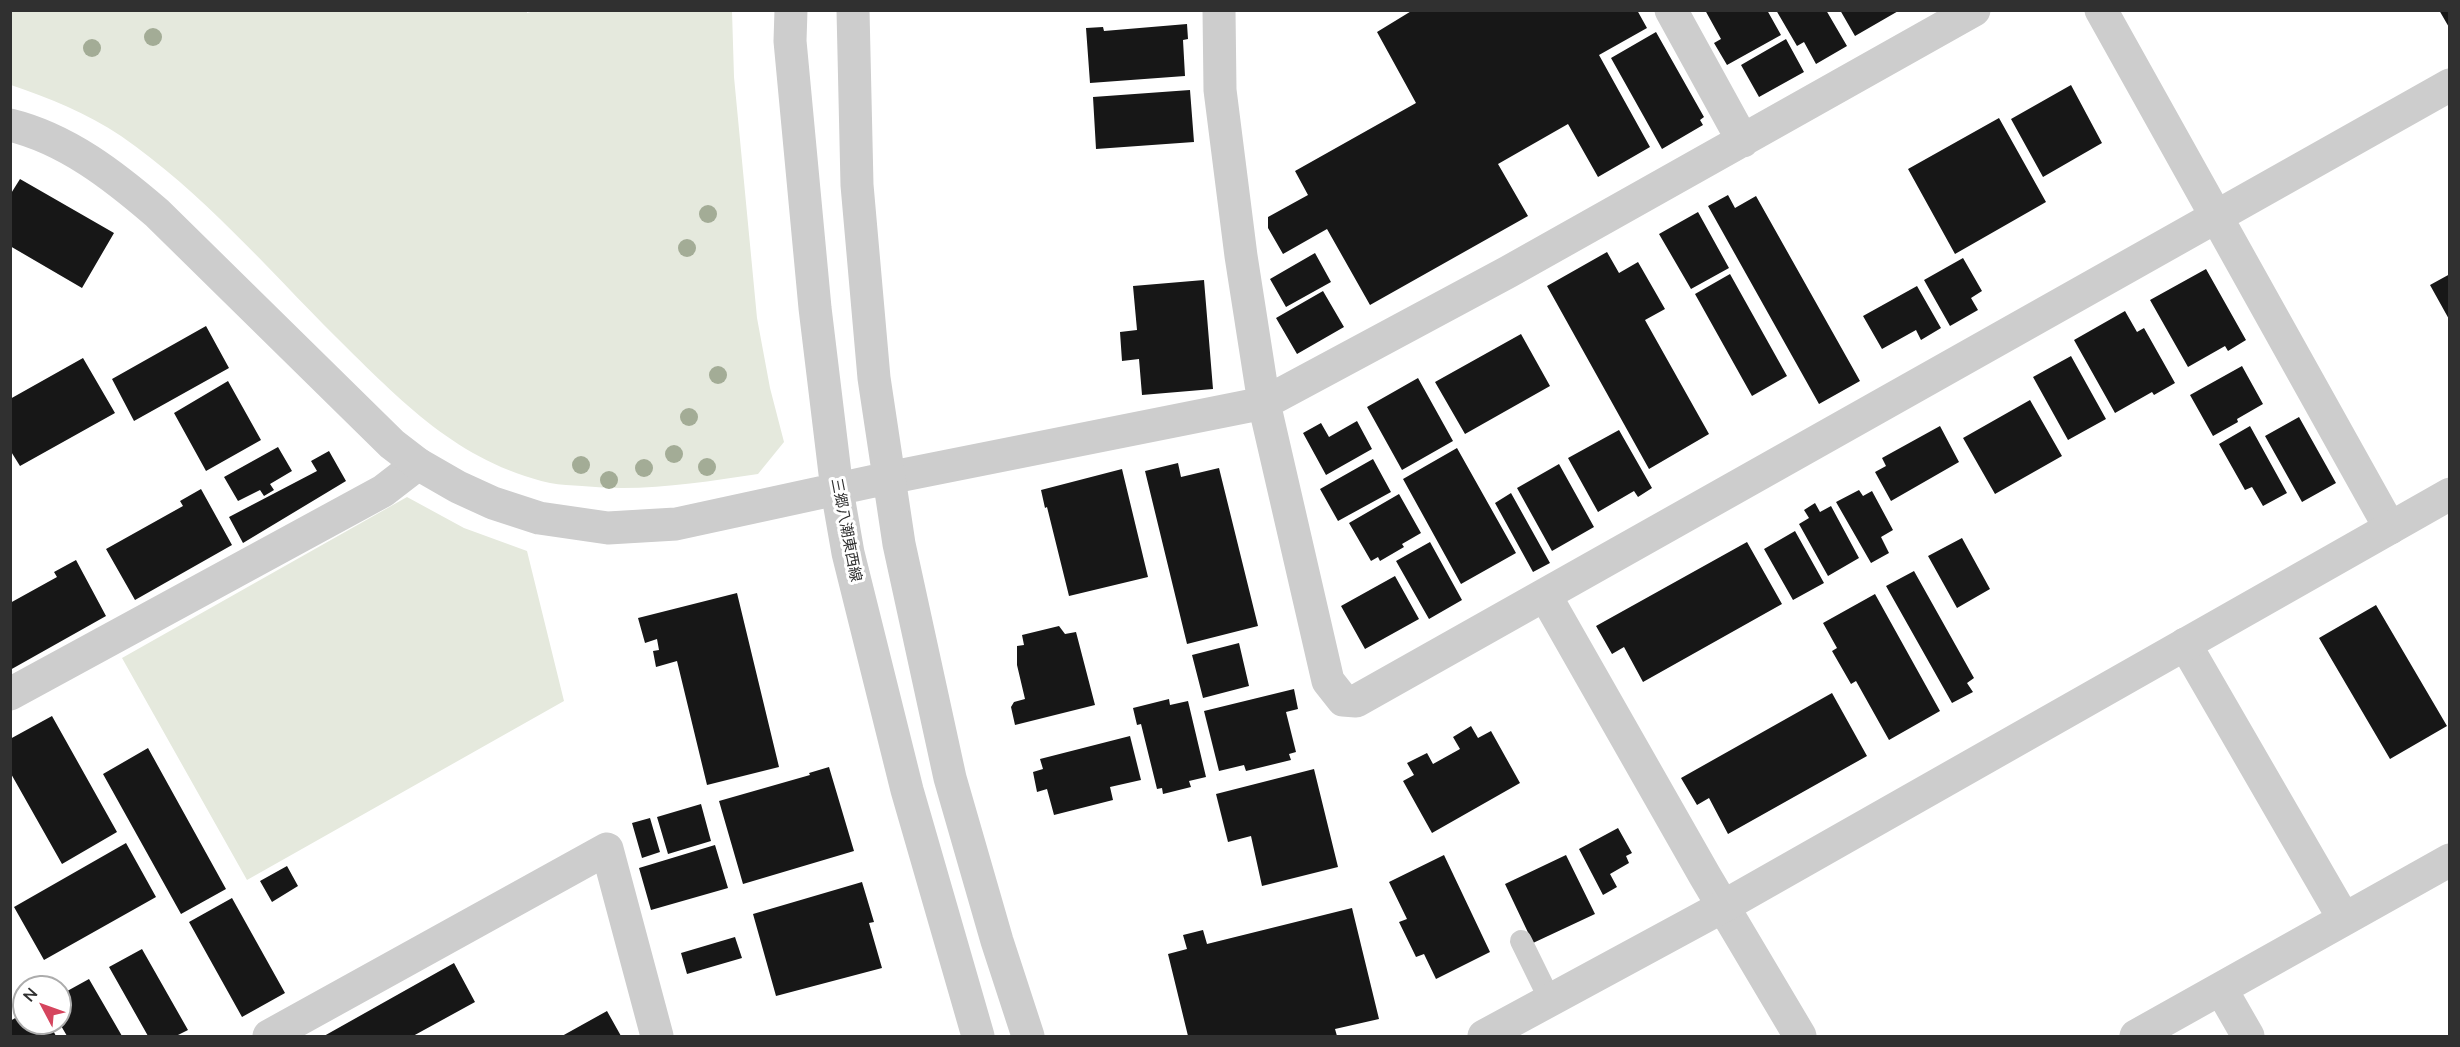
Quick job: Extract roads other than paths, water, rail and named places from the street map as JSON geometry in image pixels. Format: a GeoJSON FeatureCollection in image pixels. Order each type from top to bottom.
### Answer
{"type":"FeatureCollection","features":[{"type":"Feature","properties":{"kind":"street","name":"三郷八潮東西線"},"geometry":{"type":"LineString","coordinates":[[791,10],[790,41],[815,308],[837,490],[848,553],[907,790],[978,1036]]}},
{"type":"Feature","properties":{"kind":"street"},"geometry":{"type":"LineString","coordinates":[[853,10],[857,185],[874,378],[899,544],[950,778],[997,941],[1028,1036]]}},
{"type":"Feature","properties":{"kind":"street"},"geometry":{"type":"LineString","coordinates":[[1220,10],[1220,90],[1241,256],[1264,403],[1328,681],[1343,700],[1356,701],[2450,85]]}},
{"type":"Feature","properties":{"kind":"street"},"geometry":{"type":"LineString","coordinates":[[1671,10],[1743,141]]}},
{"type":"Feature","properties":{"kind":"street"},"geometry":{"type":"LineString","coordinates":[[10,125],[74,151],[132,191],[392,444],[418,464],[493,504],[539,518],[608,528],[676,524],[888,478],[1264,403],[1508,272],[1974,10]]}},
{"type":"Feature","properties":{"kind":"street"},"geometry":{"type":"LineString","coordinates":[[2101,10],[2390,528]]}},
{"type":"Feature","properties":{"kind":"street"},"geometry":{"type":"LineString","coordinates":[[10,694],[383,491],[418,464]]}},
{"type":"Feature","properties":{"kind":"street"},"geometry":{"type":"LineString","coordinates":[[1484,1036],[1724,906],[2450,494]]}},
{"type":"Feature","properties":{"kind":"street"},"geometry":{"type":"LineString","coordinates":[[1545,595],[1705,876],[1800,1036]]}},
{"type":"Feature","properties":{"kind":"street"},"geometry":{"type":"LineString","coordinates":[[2185,644],[2343,919]]}},
{"type":"Feature","properties":{"kind":"street"},"geometry":{"type":"LineString","coordinates":[[275,1035],[608,849],[657,1036]]}},
{"type":"Feature","properties":{"kind":"street"},"geometry":{"type":"LineString","coordinates":[[2136,1036],[2450,860]]}},
{"type":"Feature","properties":{"kind":"street"},"geometry":{"type":"LineString","coordinates":[[2221,989],[2248,1036]]}},
{"type":"Feature","properties":{"kind":"lane"},"geometry":{"type":"LineString","coordinates":[[1521,941],[1550,1000]]}}]}
